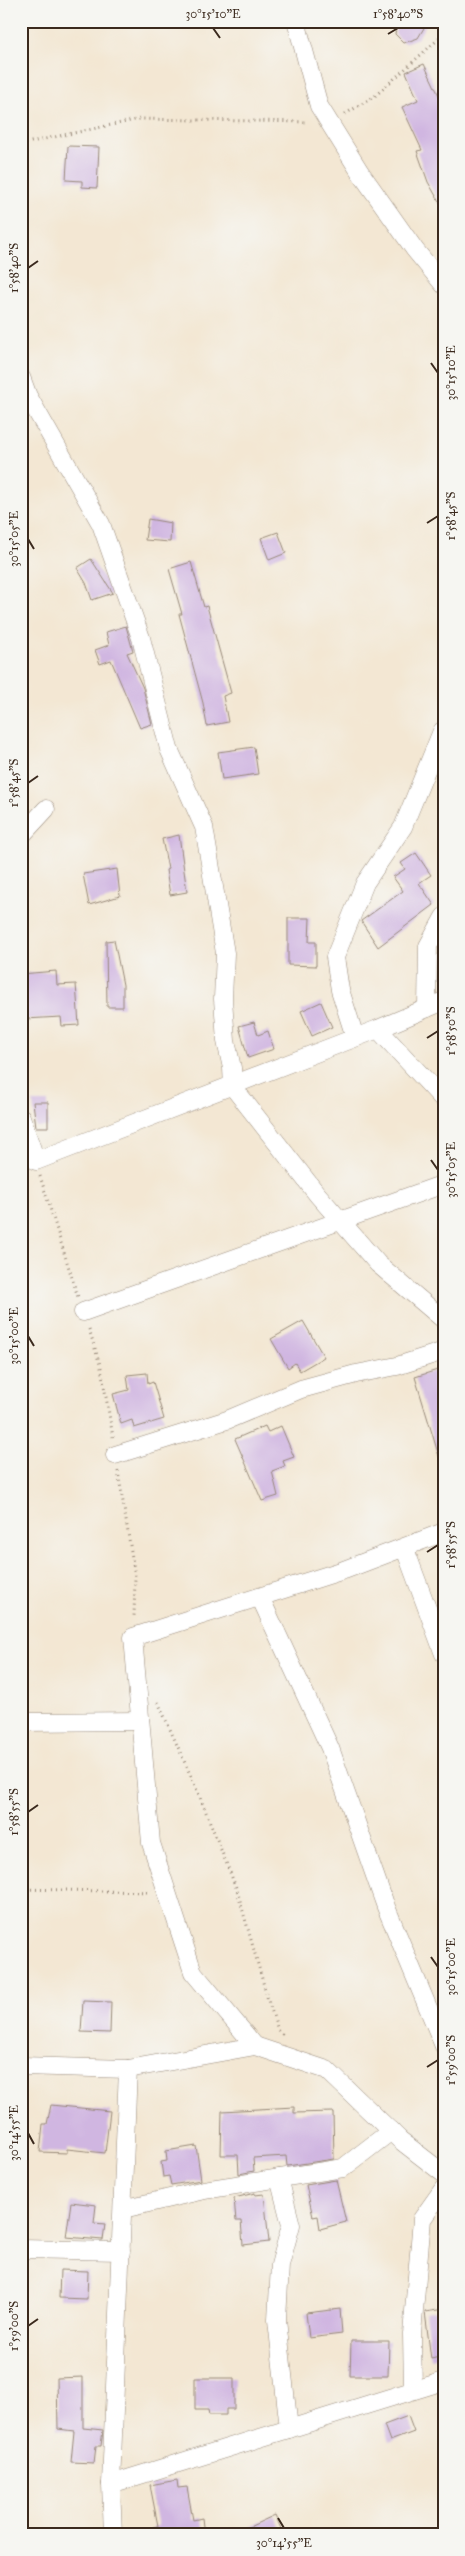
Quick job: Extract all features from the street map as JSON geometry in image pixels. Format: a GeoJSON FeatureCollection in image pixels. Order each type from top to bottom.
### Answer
{"type":"FeatureCollection","features":[{"type":"Feature","properties":{"kind":"street"},"geometry":{"type":"LineString","coordinates":[[296,21],[319,106],[360,172],[415,250],[444,285]]}},
{"type":"Feature","properties":{"kind":"street"},"geometry":{"type":"LineString","coordinates":[[21,377],[28,396],[101,524],[141,638],[169,749],[204,827],[225,952],[223,999],[226,1041],[232,1068],[233,1086],[340,1220],[378,1264],[444,1320]]}},
{"type":"Feature","properties":{"kind":"street"},"geometry":{"type":"LineString","coordinates":[[355,1037],[340,990],[335,957],[364,883],[403,827],[442,731]]}},
{"type":"Feature","properties":{"kind":"street"},"geometry":{"type":"LineString","coordinates":[[21,836],[46,809]]}},
{"type":"Feature","properties":{"kind":"street"},"geometry":{"type":"LineString","coordinates":[[427,1008],[428,946],[444,917]]}},
{"type":"Feature","properties":{"kind":"street"},"geometry":{"type":"LineString","coordinates":[[21,1117],[36,1161],[233,1086],[444,1001]]}},
{"type":"Feature","properties":{"kind":"street"},"geometry":{"type":"LineString","coordinates":[[378,1029],[444,1100]]}},
{"type":"Feature","properties":{"kind":"street"},"geometry":{"type":"LineString","coordinates":[[83,1312],[444,1184]]}},
{"type":"Feature","properties":{"kind":"street"},"geometry":{"type":"LineString","coordinates":[[115,1455],[227,1420],[301,1389],[356,1374],[397,1366],[444,1351]]}},
{"type":"Feature","properties":{"kind":"street"},"geometry":{"type":"LineString","coordinates":[[256,2046],[193,1972],[151,1843],[133,1637],[405,1549],[444,1532]]}},
{"type":"Feature","properties":{"kind":"street"},"geometry":{"type":"LineString","coordinates":[[405,1549],[444,1654]]}},
{"type":"Feature","properties":{"kind":"street"},"geometry":{"type":"LineString","coordinates":[[260,1597],[330,1748],[386,1907],[444,2046]]}},
{"type":"Feature","properties":{"kind":"street"},"geometry":{"type":"LineString","coordinates":[[21,1722],[140,1720]]}},
{"type":"Feature","properties":{"kind":"street"},"geometry":{"type":"LineString","coordinates":[[21,2066],[128,2069],[256,2046],[327,2070],[391,2131],[444,2174]]}},
{"type":"Feature","properties":{"kind":"street"},"geometry":{"type":"LineString","coordinates":[[113,2535],[111,2484],[128,2069]]}},
{"type":"Feature","properties":{"kind":"street"},"geometry":{"type":"LineString","coordinates":[[123,2209],[204,2190],[343,2168],[391,2131]]}},
{"type":"Feature","properties":{"kind":"street"},"geometry":{"type":"LineString","coordinates":[[279,2178],[290,2225],[280,2266],[277,2320],[289,2429]]}},
{"type":"Feature","properties":{"kind":"street"},"geometry":{"type":"LineString","coordinates":[[413,2390],[412,2334],[422,2219],[444,2188]]}},
{"type":"Feature","properties":{"kind":"street"},"geometry":{"type":"LineString","coordinates":[[21,2249],[121,2251]]}},
{"type":"Feature","properties":{"kind":"street"},"geometry":{"type":"LineString","coordinates":[[111,2484],[444,2381]]}},
{"type":"Feature","properties":{"kind":"path"},"geometry":{"type":"LineString","coordinates":[[21,144],[140,119],[230,123],[329,122],[375,96],[444,34]]}},
{"type":"Feature","properties":{"kind":"path"},"geometry":{"type":"LineString","coordinates":[[36,1161],[101,1368],[135,1576],[133,1637]]}},
{"type":"Feature","properties":{"kind":"path"},"geometry":{"type":"LineString","coordinates":[[156,1695],[200,1797],[236,1890],[278,2030],[289,2042]]}},
{"type":"Feature","properties":{"kind":"path"},"geometry":{"type":"LineString","coordinates":[[21,1889],[167,1892]]}},
{"type":"Feature","properties":{"kind":"building"},"geometry":{"type":"Polygon","coordinates":[[[397,21],[428,21],[418,38],[404,43],[395,34],[397,21]]]}},
{"type":"Feature","properties":{"kind":"building"},"geometry":{"type":"Polygon","coordinates":[[[424,64],[444,106],[444,210],[428,182],[417,151],[422,150],[402,107],[418,100],[406,72],[424,64]]]}},
{"type":"Feature","properties":{"kind":"building"},"geometry":{"type":"Polygon","coordinates":[[[68,146],[99,147],[97,188],[82,187],[82,181],[66,180],[68,146]]]}},
{"type":"Feature","properties":{"kind":"building"},"geometry":{"type":"Polygon","coordinates":[[[148,519],[171,523],[170,542],[145,540],[148,519]]]}},
{"type":"Feature","properties":{"kind":"building"},"geometry":{"type":"Polygon","coordinates":[[[278,532],[286,553],[269,560],[261,538],[278,532]]]}},
{"type":"Feature","properties":{"kind":"building"},"geometry":{"type":"Polygon","coordinates":[[[91,559],[113,593],[92,600],[86,583],[77,568],[91,559]]]}},
{"type":"Feature","properties":{"kind":"building"},"geometry":{"type":"Polygon","coordinates":[[[191,562],[204,607],[207,606],[231,693],[223,696],[228,722],[207,726],[203,703],[179,614],[182,614],[169,569],[191,562]]]}},
{"type":"Feature","properties":{"kind":"building"},"geometry":{"type":"Polygon","coordinates":[[[126,626],[133,651],[127,653],[143,688],[152,724],[140,728],[111,660],[100,664],[95,650],[109,645],[106,632],[126,626]]]}},
{"type":"Feature","properties":{"kind":"building"},"geometry":{"type":"Polygon","coordinates":[[[254,747],[258,774],[222,779],[218,752],[254,747]]]}},
{"type":"Feature","properties":{"kind":"building"},"geometry":{"type":"Polygon","coordinates":[[[179,835],[187,892],[170,895],[166,870],[168,869],[162,839],[179,835]]]}},
{"type":"Feature","properties":{"kind":"building"},"geometry":{"type":"Polygon","coordinates":[[[416,853],[431,875],[419,883],[434,905],[378,947],[361,921],[403,891],[393,877],[405,869],[401,863],[416,853]]]}},
{"type":"Feature","properties":{"kind":"building"},"geometry":{"type":"Polygon","coordinates":[[[117,869],[120,896],[89,905],[83,874],[117,869]]]}},
{"type":"Feature","properties":{"kind":"building"},"geometry":{"type":"Polygon","coordinates":[[[288,918],[310,918],[309,942],[316,942],[316,966],[288,965],[288,918]]]}},
{"type":"Feature","properties":{"kind":"building"},"geometry":{"type":"Polygon","coordinates":[[[114,940],[123,985],[123,1007],[107,1007],[106,941],[114,940]]]}},
{"type":"Feature","properties":{"kind":"building"},"geometry":{"type":"Polygon","coordinates":[[[56,971],[57,985],[76,984],[79,1025],[62,1026],[61,1017],[25,1019],[24,1009],[21,1009],[21,974],[56,971]]]}},
{"type":"Feature","properties":{"kind":"building"},"geometry":{"type":"Polygon","coordinates":[[[321,1002],[332,1027],[312,1036],[301,1011],[321,1002]]]}},
{"type":"Feature","properties":{"kind":"building"},"geometry":{"type":"Polygon","coordinates":[[[254,1022],[258,1035],[268,1031],[274,1049],[248,1058],[239,1026],[254,1022]]]}},
{"type":"Feature","properties":{"kind":"building"},"geometry":{"type":"Polygon","coordinates":[[[33,1102],[48,1102],[48,1127],[36,1127],[33,1102]]]}},
{"type":"Feature","properties":{"kind":"building"},"geometry":{"type":"Polygon","coordinates":[[[303,1321],[324,1357],[300,1371],[295,1363],[288,1368],[271,1339],[303,1321]]]}},
{"type":"Feature","properties":{"kind":"building"},"geometry":{"type":"Polygon","coordinates":[[[444,1368],[444,1463],[441,1463],[415,1377],[444,1368]]]}},
{"type":"Feature","properties":{"kind":"building"},"geometry":{"type":"Polygon","coordinates":[[[147,1373],[148,1384],[153,1382],[164,1419],[134,1428],[132,1420],[121,1424],[113,1394],[129,1390],[127,1375],[147,1373]]]}},
{"type":"Feature","properties":{"kind":"building"},"geometry":{"type":"Polygon","coordinates":[[[265,1426],[268,1432],[281,1426],[294,1457],[283,1461],[285,1466],[272,1471],[278,1496],[262,1501],[235,1439],[265,1426]]]}},
{"type":"Feature","properties":{"kind":"building"},"geometry":{"type":"Polygon","coordinates":[[[83,2001],[111,2002],[110,2033],[81,2032],[83,2001]]]}},
{"type":"Feature","properties":{"kind":"building"},"geometry":{"type":"Polygon","coordinates":[[[51,2105],[110,2111],[105,2153],[67,2149],[67,2153],[40,2152],[43,2124],[47,2124],[51,2105]]]}},
{"type":"Feature","properties":{"kind":"building"},"geometry":{"type":"Polygon","coordinates":[[[294,2107],[294,2113],[333,2112],[334,2159],[287,2166],[286,2156],[253,2158],[254,2171],[239,2174],[238,2155],[221,2155],[222,2111],[294,2107]]]}},
{"type":"Feature","properties":{"kind":"building"},"geometry":{"type":"Polygon","coordinates":[[[196,2146],[201,2180],[171,2185],[169,2176],[163,2177],[161,2162],[167,2161],[166,2151],[196,2146]]]}},
{"type":"Feature","properties":{"kind":"building"},"geometry":{"type":"Polygon","coordinates":[[[336,2180],[346,2222],[320,2229],[318,2216],[313,2217],[306,2185],[336,2180]]]}},
{"type":"Feature","properties":{"kind":"building"},"geometry":{"type":"Polygon","coordinates":[[[255,2193],[255,2195],[264,2194],[269,2242],[243,2245],[241,2221],[236,2221],[234,2198],[255,2193]]]}},
{"type":"Feature","properties":{"kind":"building"},"geometry":{"type":"Polygon","coordinates":[[[71,2202],[96,2205],[94,2223],[105,2224],[103,2240],[66,2237],[71,2202]]]}},
{"type":"Feature","properties":{"kind":"building"},"geometry":{"type":"Polygon","coordinates":[[[60,2270],[88,2271],[87,2299],[59,2298],[60,2270]]]}},
{"type":"Feature","properties":{"kind":"building"},"geometry":{"type":"Polygon","coordinates":[[[340,2309],[342,2334],[309,2338],[306,2313],[340,2309]]]}},
{"type":"Feature","properties":{"kind":"building"},"geometry":{"type":"Polygon","coordinates":[[[444,2309],[444,2356],[431,2359],[425,2312],[444,2309]]]}},
{"type":"Feature","properties":{"kind":"building"},"geometry":{"type":"Polygon","coordinates":[[[351,2341],[389,2341],[388,2376],[350,2376],[351,2341]]]}},
{"type":"Feature","properties":{"kind":"building"},"geometry":{"type":"Polygon","coordinates":[[[83,2377],[83,2428],[103,2430],[101,2446],[96,2446],[94,2463],[71,2462],[74,2431],[58,2429],[57,2378],[83,2377]]]}},
{"type":"Feature","properties":{"kind":"building"},"geometry":{"type":"Polygon","coordinates":[[[195,2378],[234,2378],[234,2409],[226,2409],[226,2415],[209,2415],[208,2410],[195,2410],[195,2378]]]}},
{"type":"Feature","properties":{"kind":"building"},"geometry":{"type":"Polygon","coordinates":[[[408,2416],[414,2432],[390,2441],[384,2425],[408,2416]]]}},
{"type":"Feature","properties":{"kind":"building"},"geometry":{"type":"Polygon","coordinates":[[[177,2480],[178,2488],[187,2487],[193,2520],[202,2518],[204,2535],[154,2535],[153,2527],[158,2526],[150,2485],[177,2480]]]}},
{"type":"Feature","properties":{"kind":"building"},"geometry":{"type":"Polygon","coordinates":[[[275,2515],[284,2535],[232,2535],[275,2515]]]}}]}
